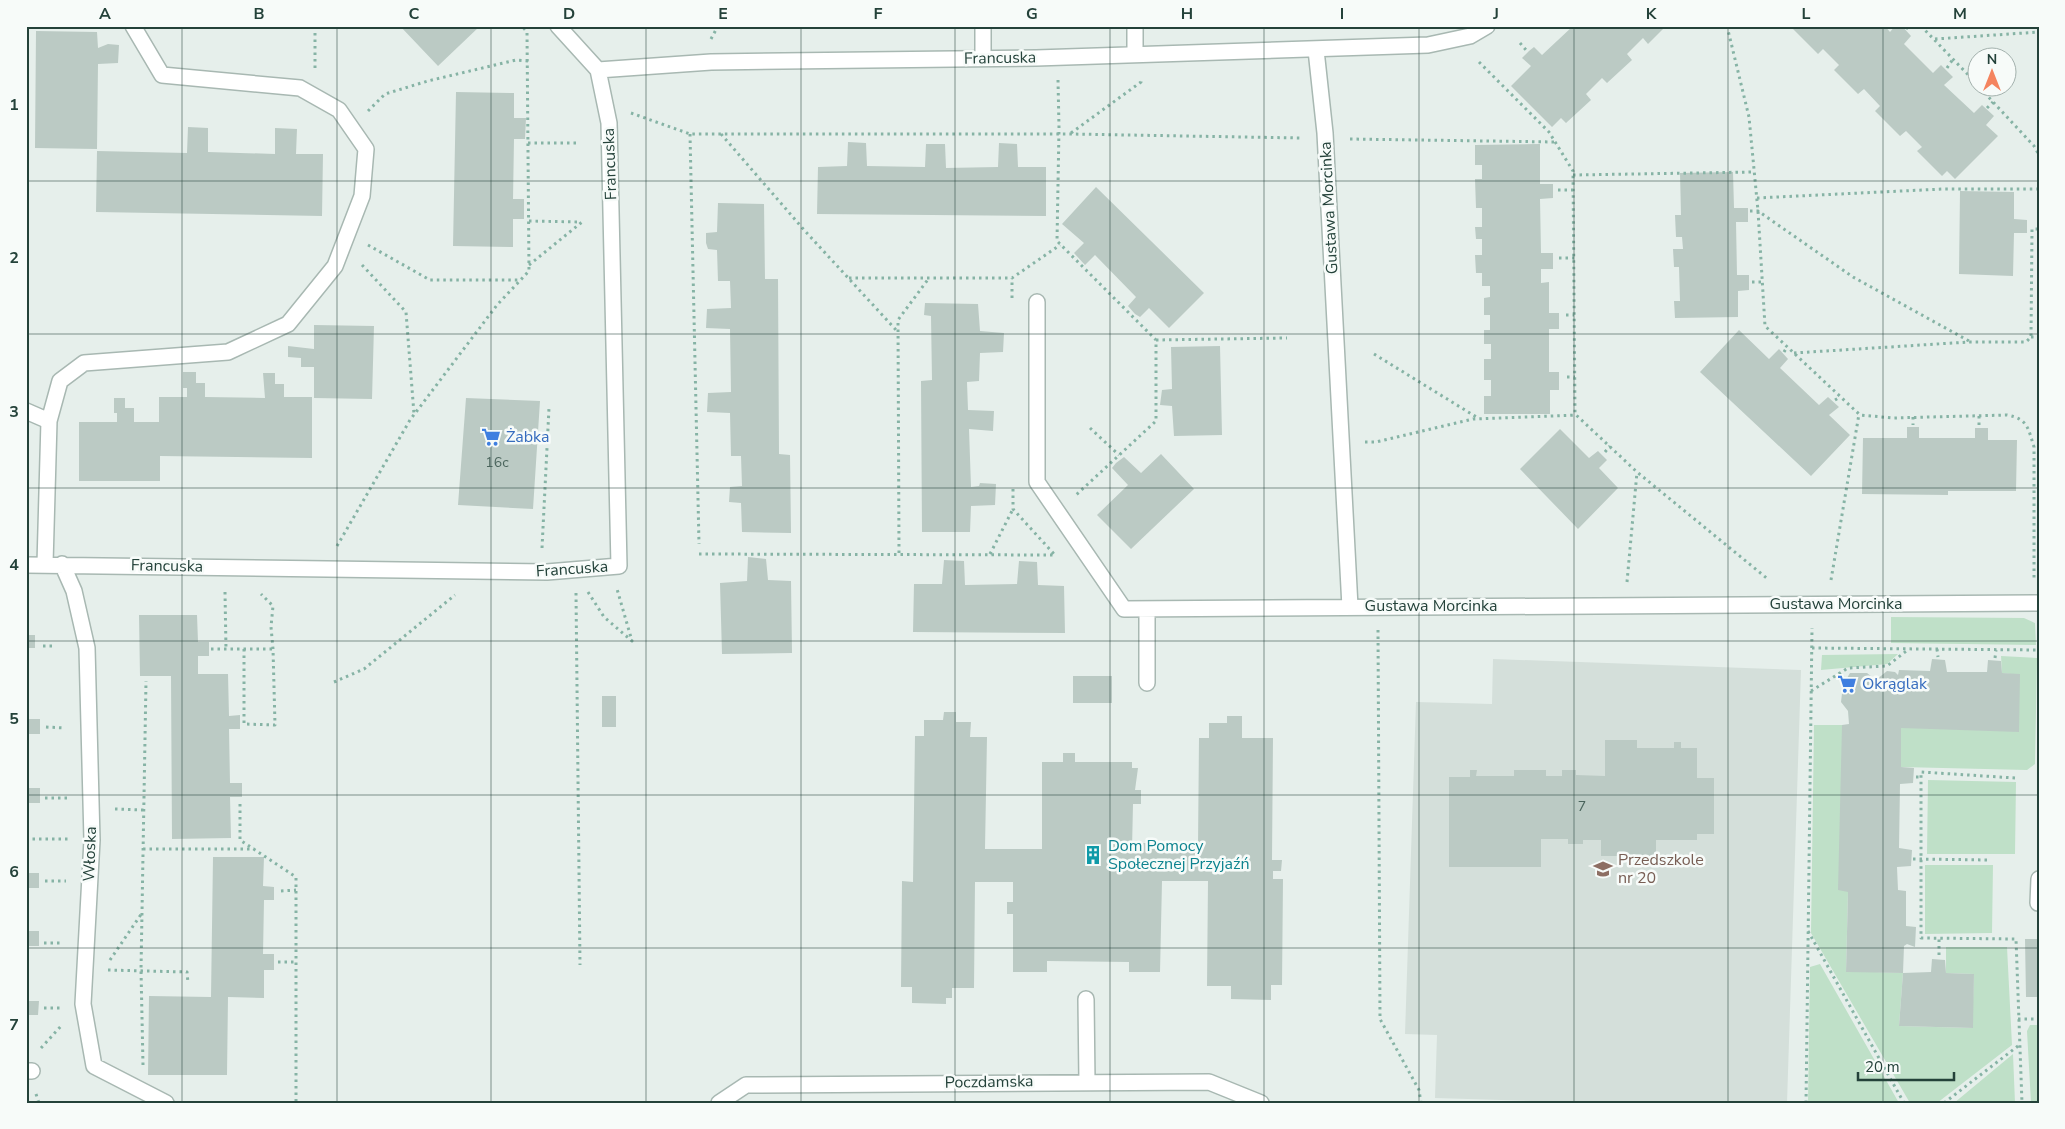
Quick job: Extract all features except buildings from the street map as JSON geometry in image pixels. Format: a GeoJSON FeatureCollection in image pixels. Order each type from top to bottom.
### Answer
{"type":"FeatureCollection","features":[{"type":"Feature","properties":{"kind":"street"},"geometry":{"type":"LineString","coordinates":[[45,564],[49,421],[60,381],[84,363],[228,352],[288,324],[335,266],[362,196],[366,149],[339,110],[300,88],[162,75],[133,26]]}},
{"type":"Feature","properties":{"kind":"street"},"geometry":{"type":"LineString","coordinates":[[558,26],[598,70]]}},
{"type":"Feature","properties":{"kind":"street"},"geometry":{"type":"LineString","coordinates":[[983,26],[983,58]]}},
{"type":"Feature","properties":{"kind":"street"},"geometry":{"type":"LineString","coordinates":[[1135,26],[1138,54],[1316,50],[1428,45],[1470,36],[1487,26]]}},
{"type":"Feature","properties":{"kind":"street","name":"Gustawa Morcinka"},"geometry":{"type":"LineString","coordinates":[[1316,50],[1326,139],[1350,607],[2036,603]]}},
{"type":"Feature","properties":{"kind":"street","name":"Francuska"},"geometry":{"type":"LineString","coordinates":[[26,565],[333,568],[482,572],[547,572],[619,566],[609,123],[598,70],[711,62],[1138,54]]}},
{"type":"Feature","properties":{"kind":"street"},"geometry":{"type":"LineString","coordinates":[[1037,302],[1037,482],[1124,609],[1350,607]]}},
{"type":"Feature","properties":{"kind":"street"},"geometry":{"type":"LineString","coordinates":[[26,411],[49,421]]}},
{"type":"Feature","properties":{"kind":"street","name":"Włoska"},"geometry":{"type":"LineString","coordinates":[[62,564],[74,591],[87,648],[92,840],[84,1007],[94,1066],[166,1103]]}},
{"type":"Feature","properties":{"kind":"street"},"geometry":{"type":"LineString","coordinates":[[1147,609],[1147,683]]}},
{"type":"Feature","properties":{"kind":"street"},"geometry":{"type":"LineString","coordinates":[[2038,903],[2039,879]]}},
{"type":"Feature","properties":{"kind":"street"},"geometry":{"type":"LineString","coordinates":[[1086,999],[1088,1082]]}},
{"type":"Feature","properties":{"kind":"street","name":"Poczdamska"},"geometry":{"type":"LineString","coordinates":[[719,1103],[746,1085],[1088,1082],[1209,1082],[1261,1103]]}},
{"type":"Feature","properties":{"kind":"path"},"geometry":{"type":"LineString","coordinates":[[315,26],[315,96]]}},
{"type":"Feature","properties":{"kind":"path"},"geometry":{"type":"LineString","coordinates":[[333,568],[334,553],[414,414],[497,305],[529,271],[528,61],[527,32],[522,26]]}},
{"type":"Feature","properties":{"kind":"path"},"geometry":{"type":"LineString","coordinates":[[1727,26],[1749,117],[1758,211],[1765,326],[1859,414],[1893,418],[2007,415],[2019,418],[2028,426],[2034,447],[2036,603]]}},
{"type":"Feature","properties":{"kind":"path"},"geometry":{"type":"LineString","coordinates":[[1922,26],[1968,75]]}},
{"type":"Feature","properties":{"kind":"path"},"geometry":{"type":"LineString","coordinates":[[1935,39],[2039,32]]}},
{"type":"Feature","properties":{"kind":"path"},"geometry":{"type":"LineString","coordinates":[[1520,43],[1526,50]]}},
{"type":"Feature","properties":{"kind":"path"},"geometry":{"type":"LineString","coordinates":[[1070,134],[1141,82],[1138,54]]}},
{"type":"Feature","properties":{"kind":"path"},"geometry":{"type":"LineString","coordinates":[[1057,57],[1059,134],[1056,232],[1060,245],[1156,340],[1156,421],[1074,498]]}},
{"type":"Feature","properties":{"kind":"path"},"geometry":{"type":"LineString","coordinates":[[1947,68],[1953,59]]}},
{"type":"Feature","properties":{"kind":"path"},"geometry":{"type":"LineString","coordinates":[[351,127],[385,94],[428,81],[516,60],[528,61]]}},
{"type":"Feature","properties":{"kind":"path"},"geometry":{"type":"LineString","coordinates":[[1479,62],[1549,132],[1573,171],[1577,415],[1637,472],[1779,588],[1779,604]]}},
{"type":"Feature","properties":{"kind":"path"},"geometry":{"type":"LineString","coordinates":[[1990,98],[2034,146],[2039,155]]}},
{"type":"Feature","properties":{"kind":"path"},"geometry":{"type":"LineString","coordinates":[[1988,108],[1993,102]]}},
{"type":"Feature","properties":{"kind":"path"},"geometry":{"type":"LineString","coordinates":[[606,108],[622,109],[690,134],[1070,134],[1556,142]]}},
{"type":"Feature","properties":{"kind":"path"},"geometry":{"type":"LineString","coordinates":[[690,134],[699,544]]}},
{"type":"Feature","properties":{"kind":"path"},"geometry":{"type":"LineString","coordinates":[[721,134],[898,332]]}},
{"type":"Feature","properties":{"kind":"path"},"geometry":{"type":"LineString","coordinates":[[528,143],[580,143]]}},
{"type":"Feature","properties":{"kind":"path"},"geometry":{"type":"LineString","coordinates":[[1573,176],[1754,172]]}},
{"type":"Feature","properties":{"kind":"path"},"geometry":{"type":"LineString","coordinates":[[1757,198],[1944,189],[2039,189]]}},
{"type":"Feature","properties":{"kind":"path"},"geometry":{"type":"LineString","coordinates":[[1558,190],[1573,190]]}},
{"type":"Feature","properties":{"kind":"path"},"geometry":{"type":"LineString","coordinates":[[1750,211],[1758,211],[1853,277],[1969,342]]}},
{"type":"Feature","properties":{"kind":"path"},"geometry":{"type":"LineString","coordinates":[[529,221],[582,222],[529,265]]}},
{"type":"Feature","properties":{"kind":"path"},"geometry":{"type":"LineString","coordinates":[[1793,353],[1969,342],[2026,342],[2031,337],[2032,229],[2039,229]]}},
{"type":"Feature","properties":{"kind":"path"},"geometry":{"type":"LineString","coordinates":[[364,243],[430,280],[520,280]]}},
{"type":"Feature","properties":{"kind":"path"},"geometry":{"type":"LineString","coordinates":[[848,278],[1012,278],[1060,245]]}},
{"type":"Feature","properties":{"kind":"path"},"geometry":{"type":"LineString","coordinates":[[1559,258],[1574,258]]}},
{"type":"Feature","properties":{"kind":"path"},"geometry":{"type":"LineString","coordinates":[[361,264],[406,312],[414,414]]}},
{"type":"Feature","properties":{"kind":"path"},"geometry":{"type":"LineString","coordinates":[[899,553],[898,320],[928,278]]}},
{"type":"Feature","properties":{"kind":"path"},"geometry":{"type":"LineString","coordinates":[[1752,282],[1762,282]]}},
{"type":"Feature","properties":{"kind":"path"},"geometry":{"type":"LineString","coordinates":[[1566,315],[1574,315]]}},
{"type":"Feature","properties":{"kind":"path"},"geometry":{"type":"LineString","coordinates":[[2031,337],[2039,337]]}},
{"type":"Feature","properties":{"kind":"path"},"geometry":{"type":"LineString","coordinates":[[1156,340],[1287,338]]}},
{"type":"Feature","properties":{"kind":"path"},"geometry":{"type":"LineString","coordinates":[[1784,352],[1787,347]]}},
{"type":"Feature","properties":{"kind":"path"},"geometry":{"type":"LineString","coordinates":[[1374,354],[1479,419]]}},
{"type":"Feature","properties":{"kind":"path"},"geometry":{"type":"LineString","coordinates":[[1568,377],[1575,377]]}},
{"type":"Feature","properties":{"kind":"path"},"geometry":{"type":"LineString","coordinates":[[1835,400],[1840,397]]}},
{"type":"Feature","properties":{"kind":"path"},"geometry":{"type":"LineString","coordinates":[[541,553],[549,408]]}},
{"type":"Feature","properties":{"kind":"path"},"geometry":{"type":"LineString","coordinates":[[1831,603],[1830,590],[1859,414]]}},
{"type":"Feature","properties":{"kind":"path"},"geometry":{"type":"LineString","coordinates":[[1342,442],[1376,442],[1479,419],[1577,415]]}},
{"type":"Feature","properties":{"kind":"path"},"geometry":{"type":"LineString","coordinates":[[1979,416],[1979,426]]}},
{"type":"Feature","properties":{"kind":"path"},"geometry":{"type":"LineString","coordinates":[[1913,418],[1913,425]]}},
{"type":"Feature","properties":{"kind":"path"},"geometry":{"type":"LineString","coordinates":[[1090,428],[1119,455]]}},
{"type":"Feature","properties":{"kind":"path"},"geometry":{"type":"LineString","coordinates":[[1605,452],[1610,446]]}},
{"type":"Feature","properties":{"kind":"path"},"geometry":{"type":"LineString","coordinates":[[1627,584],[1637,472]]}},
{"type":"Feature","properties":{"kind":"path"},"geometry":{"type":"LineString","coordinates":[[990,554],[1013,509]]}},
{"type":"Feature","properties":{"kind":"path"},"geometry":{"type":"LineString","coordinates":[[699,554],[899,553],[1055,555]]}},
{"type":"Feature","properties":{"kind":"path"},"geometry":{"type":"LineString","coordinates":[[575,570],[604,617],[632,641],[610,566]]}},
{"type":"Feature","properties":{"kind":"path"},"geometry":{"type":"LineString","coordinates":[[575,570],[580,965]]}},
{"type":"Feature","properties":{"kind":"path"},"geometry":{"type":"LineString","coordinates":[[334,682],[364,669],[482,572]]}},
{"type":"Feature","properties":{"kind":"path"},"geometry":{"type":"LineString","coordinates":[[216,591],[233,591]]}},
{"type":"Feature","properties":{"kind":"path"},"geometry":{"type":"LineString","coordinates":[[225,591],[226,649]]}},
{"type":"Feature","properties":{"kind":"path"},"geometry":{"type":"LineString","coordinates":[[244,649],[244,724],[275,725],[274,649],[271,628],[273,606],[265,596],[257,592]]}},
{"type":"Feature","properties":{"kind":"path"},"geometry":{"type":"LineString","coordinates":[[1806,1103],[1812,603]]}},
{"type":"Feature","properties":{"kind":"path"},"geometry":{"type":"LineString","coordinates":[[1378,607],[1380,1018],[1419,1090],[1421,1103]]}},
{"type":"Feature","properties":{"kind":"path"},"geometry":{"type":"LineString","coordinates":[[43,646],[52,646]]}},
{"type":"Feature","properties":{"kind":"path"},"geometry":{"type":"LineString","coordinates":[[1812,648],[2039,650]]}},
{"type":"Feature","properties":{"kind":"path"},"geometry":{"type":"LineString","coordinates":[[211,649],[274,649]]}},
{"type":"Feature","properties":{"kind":"path"},"geometry":{"type":"LineString","coordinates":[[1811,691],[1848,668],[1888,666],[1910,649]]}},
{"type":"Feature","properties":{"kind":"path"},"geometry":{"type":"LineString","coordinates":[[1937,649],[1938,657]]}},
{"type":"Feature","properties":{"kind":"path"},"geometry":{"type":"LineString","coordinates":[[1995,658],[1996,650]]}},
{"type":"Feature","properties":{"kind":"path"},"geometry":{"type":"LineString","coordinates":[[143,1091],[141,970],[146,681]]}},
{"type":"Feature","properties":{"kind":"path"},"geometry":{"type":"LineString","coordinates":[[2015,778],[1921,772],[1921,938],[2016,939],[2018,1046],[2022,1103]]}},
{"type":"Feature","properties":{"kind":"path"},"geometry":{"type":"LineString","coordinates":[[1916,776],[1921,776]]}},
{"type":"Feature","properties":{"kind":"path"},"geometry":{"type":"LineString","coordinates":[[45,798],[71,798]]}},
{"type":"Feature","properties":{"kind":"path"},"geometry":{"type":"LineString","coordinates":[[240,804],[240,840],[296,878],[296,1103]]}},
{"type":"Feature","properties":{"kind":"path"},"geometry":{"type":"LineString","coordinates":[[109,808],[144,810]]}},
{"type":"Feature","properties":{"kind":"path"},"geometry":{"type":"LineString","coordinates":[[26,839],[92,840]]}},
{"type":"Feature","properties":{"kind":"path"},"geometry":{"type":"LineString","coordinates":[[143,849],[254,849]]}},
{"type":"Feature","properties":{"kind":"path"},"geometry":{"type":"LineString","coordinates":[[1913,859],[1990,860]]}},
{"type":"Feature","properties":{"kind":"path"},"geometry":{"type":"LineString","coordinates":[[281,891],[296,890]]}},
{"type":"Feature","properties":{"kind":"path"},"geometry":{"type":"LineString","coordinates":[[142,913],[103,970],[187,972],[188,983]]}},
{"type":"Feature","properties":{"kind":"path"},"geometry":{"type":"LineString","coordinates":[[1808,931],[1904,1103]]}},
{"type":"Feature","properties":{"kind":"path"},"geometry":{"type":"LineString","coordinates":[[1939,938],[1939,956]]}},
{"type":"Feature","properties":{"kind":"path"},"geometry":{"type":"LineString","coordinates":[[278,962],[296,962]]}},
{"type":"Feature","properties":{"kind":"path"},"geometry":{"type":"LineString","coordinates":[[44,1008],[84,1007]]}},
{"type":"Feature","properties":{"kind":"path"},"geometry":{"type":"LineString","coordinates":[[39,1103],[29,1071],[34,1056],[67,1020],[68,1008]]}},
{"type":"Feature","properties":{"kind":"path"},"geometry":{"type":"LineString","coordinates":[[2018,1018],[2039,1019]]}},
{"type":"Feature","properties":{"kind":"path"},"geometry":{"type":"LineString","coordinates":[[1944,1103],[2018,1046]]}},
{"type":"Feature","properties":{"kind":"shaded area","name":"Przedszkole nr 20"},"geometry":{"type":"Polygon","coordinates":[[[1493,659],[1801,670],[1787,1103],[1597,1103],[1435,1098],[1437,1035],[1405,1034],[1416,702],[1492,704],[1493,659]]]}},
{"type":"Feature","properties":{"kind":"green space"},"geometry":{"type":"Polygon","coordinates":[[[1891,617],[2024,618],[2035,623],[2036,645],[1891,643],[1891,617]]]}},
{"type":"Feature","properties":{"kind":"green space"},"geometry":{"type":"Polygon","coordinates":[[[1898,654],[1887,664],[1821,670],[1822,655],[1898,654]]]}},
{"type":"Feature","properties":{"kind":"green space"},"geometry":{"type":"Polygon","coordinates":[[[2001,656],[2037,658],[2035,764],[2027,770],[1901,767],[1901,728],[2020,675],[2002,673],[2001,656]]]}},
{"type":"Feature","properties":{"kind":"green space"},"geometry":{"type":"Polygon","coordinates":[[[1814,725],[1842,725],[1848,892],[1846,971],[1903,973],[1899,1026],[1972,1028],[1974,974],[1946,973],[1946,947],[2007,947],[2012,1045],[1937,1103],[1910,1103],[1811,933],[1814,725]]]}},
{"type":"Feature","properties":{"kind":"green space"},"geometry":{"type":"Polygon","coordinates":[[[1928,780],[2016,782],[2015,854],[1927,854],[1928,780]]]}},
{"type":"Feature","properties":{"kind":"green space"},"geometry":{"type":"Polygon","coordinates":[[[1925,865],[1993,865],[1992,933],[1925,934],[1925,865]]]}},
{"type":"Feature","properties":{"kind":"green space"},"geometry":{"type":"Polygon","coordinates":[[[1820,964],[1899,1103],[1808,1103],[1810,967],[1820,964]]]}},
{"type":"Feature","properties":{"kind":"green space"},"geometry":{"type":"Polygon","coordinates":[[[2030,1025],[2039,1025],[2039,1103],[2031,1103],[2027,1031],[2030,1025]]]}},
{"type":"Feature","properties":{"kind":"green space"},"geometry":{"type":"Polygon","coordinates":[[[2013,1054],[2015,1103],[1954,1103],[2013,1054]]]}},
{"type":"Feature","properties":{"kind":"place","name":"Żabka"},"geometry":{"type":"Point","coordinates":[491,437]}},
{"type":"Feature","properties":{"kind":"place","name":"Okrąglak"},"geometry":{"type":"Point","coordinates":[1847,684]}},
{"type":"Feature","properties":{"kind":"place","name":"Dom Pomocy Społecznej Przyjaźń"},"geometry":{"type":"Point","coordinates":[1093,855]}},
{"type":"Feature","properties":{"kind":"place","name":"Przedszkole nr 20"},"geometry":{"type":"Point","coordinates":[1603,869]}}]}
